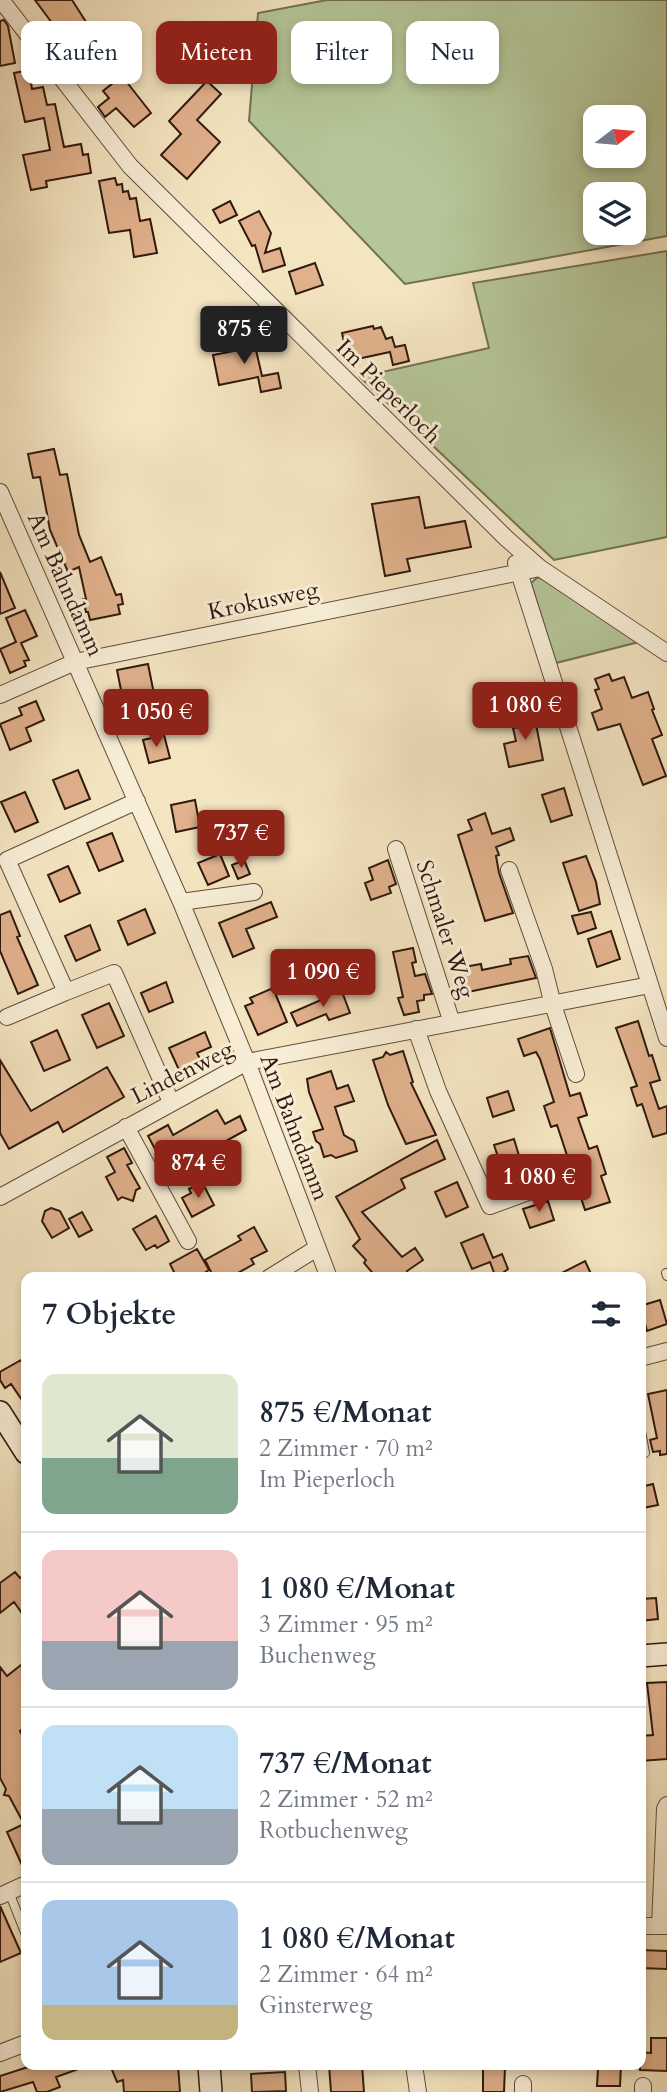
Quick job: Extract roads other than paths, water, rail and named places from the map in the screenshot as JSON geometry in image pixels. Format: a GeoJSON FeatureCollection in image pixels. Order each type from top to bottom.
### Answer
{"type":"FeatureCollection","features":[{"type":"Feature","properties":{"kind":"street","name":"Im Pieperloch"},"geometry":{"type":"LineString","coordinates":[[1,0],[130,166],[507,539],[540,568],[667,653]]}},
{"type":"Feature","properties":{"kind":"street","name":"Am Bahndamm"},"geometry":{"type":"LineString","coordinates":[[0,492],[181,902],[247,1062],[327,1272]]}},
{"type":"Feature","properties":{"kind":"street"},"geometry":{"type":"LineString","coordinates":[[507,539],[667,1038]]}},
{"type":"Feature","properties":{"kind":"street","name":"Krokusweg"},"geometry":{"type":"LineString","coordinates":[[0,695],[75,662],[540,568]]}},
{"type":"Feature","properties":{"kind":"street"},"geometry":{"type":"LineString","coordinates":[[66,992],[6,860],[137,801]]}},
{"type":"Feature","properties":{"kind":"street","name":"Schmaler Weg"},"geometry":{"type":"LineString","coordinates":[[396,849],[452,1023]]}},
{"type":"Feature","properties":{"kind":"street"},"geometry":{"type":"LineString","coordinates":[[509,870],[544,969],[576,1074]]}},
{"type":"Feature","properties":{"kind":"street"},"geometry":{"type":"LineString","coordinates":[[181,902],[254,892]]}},
{"type":"Feature","properties":{"kind":"street"},"geometry":{"type":"LineString","coordinates":[[7,1017],[114,973],[171,1102]]}},
{"type":"Feature","properties":{"kind":"street","name":"Lindenweg"},"geometry":{"type":"LineString","coordinates":[[0,1197],[247,1062],[650,985]]}},
{"type":"Feature","properties":{"kind":"street"},"geometry":{"type":"LineString","coordinates":[[416,1029],[438,1091],[490,1206],[547,1185]]}},
{"type":"Feature","properties":{"kind":"street"},"geometry":{"type":"LineString","coordinates":[[126,1127],[188,1241]]}},
{"type":"Feature","properties":{"kind":"street"},"geometry":{"type":"LineString","coordinates":[[279,1272],[317,1248]]}},
{"type":"Feature","properties":{"kind":"street"},"geometry":{"type":"LineString","coordinates":[[646,1356],[667,1350]]}},
{"type":"Feature","properties":{"kind":"street"},"geometry":{"type":"LineString","coordinates":[[0,1412],[21,1445]]}},
{"type":"Feature","properties":{"kind":"street"},"geometry":{"type":"LineString","coordinates":[[646,1656],[667,1654]]}},
{"type":"Feature","properties":{"kind":"street"},"geometry":{"type":"LineString","coordinates":[[646,1926],[664,1926],[667,1805]]}},
{"type":"Feature","properties":{"kind":"street"},"geometry":{"type":"LineString","coordinates":[[4,1894],[21,1886]]}},
{"type":"Feature","properties":{"kind":"street"},"geometry":{"type":"LineString","coordinates":[[0,2053],[21,2045]]}},
{"type":"Feature","properties":{"kind":"street"},"geometry":{"type":"LineString","coordinates":[[209,2070],[211,2092]]}},
{"type":"Feature","properties":{"kind":"street"},"geometry":{"type":"LineString","coordinates":[[308,2070],[310,2092]]}},
{"type":"Feature","properties":{"kind":"street"},"geometry":{"type":"LineString","coordinates":[[415,2070],[418,2092]]}},
{"type":"Feature","properties":{"kind":"lane"},"geometry":{"type":"LineString","coordinates":[[4,1894],[21,1926]]}}]}
